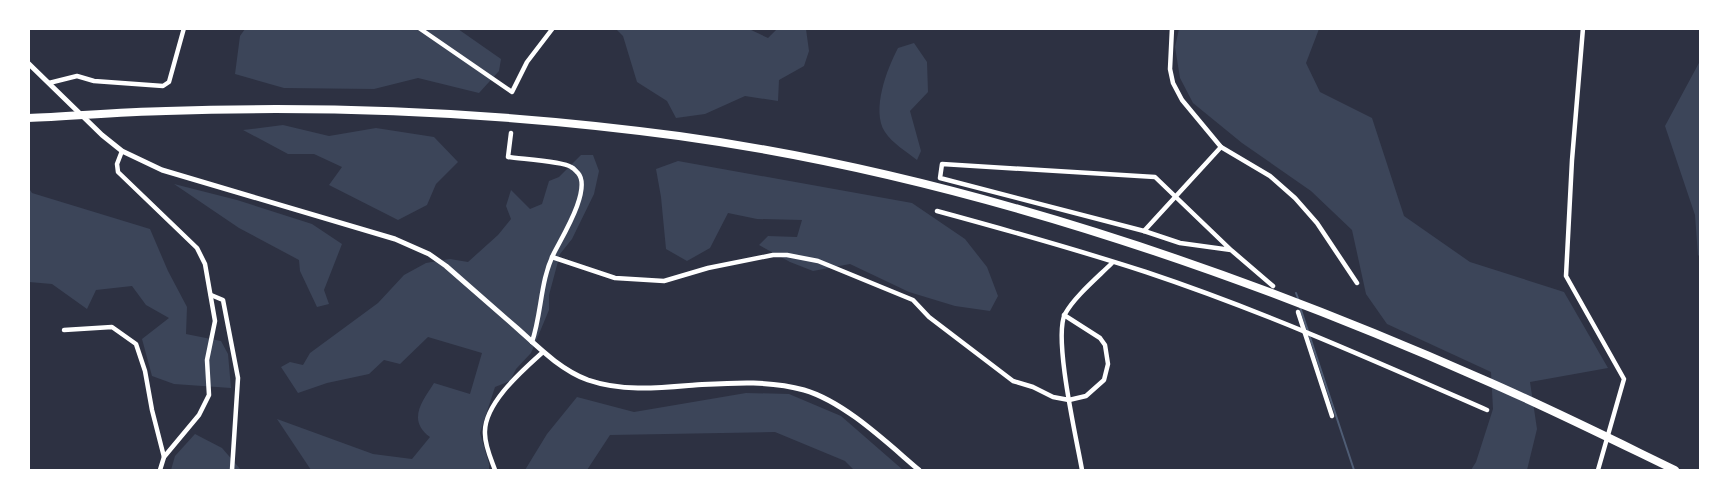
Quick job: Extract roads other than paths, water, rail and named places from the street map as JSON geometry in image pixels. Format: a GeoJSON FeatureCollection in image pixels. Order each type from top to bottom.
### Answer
{"type":"FeatureCollection","features":[{"type":"Feature","properties":{"kind":"highway"},"geometry":{"type":"LineString","coordinates":[[28,118],[166,111],[390,111],[490,116],[681,136],[847,166],[998,204],[1180,261],[1293,302],[1482,379],[1675,471]]}},
{"type":"Feature","properties":{"kind":"street"},"geometry":{"type":"LineString","coordinates":[[49,83],[76,76],[94,81],[163,86],[169,82],[184,28]]}},
{"type":"Feature","properties":{"kind":"street"},"geometry":{"type":"LineString","coordinates":[[419,28],[512,92],[527,62],[553,28]]}},
{"type":"Feature","properties":{"kind":"street"},"geometry":{"type":"LineString","coordinates":[[1172,28],[1170,69],[1173,83],[1182,100],[1221,147],[1269,176],[1295,198],[1317,224],[1357,284]]}},
{"type":"Feature","properties":{"kind":"street"},"geometry":{"type":"LineString","coordinates":[[1584,28],[1572,160],[1566,276],[1624,379],[1598,471]]}},
{"type":"Feature","properties":{"kind":"street"},"geometry":{"type":"LineString","coordinates":[[28,63],[102,135],[122,151],[162,170],[395,239],[429,254],[446,266],[543,352],[585,379],[609,386],[635,389],[717,384],[764,384],[803,390],[852,416],[883,439],[919,471]]}},
{"type":"Feature","properties":{"kind":"street"},"geometry":{"type":"LineString","coordinates":[[511,132],[508,157],[570,166],[580,175],[580,194],[573,215],[544,277],[538,324],[532,342]]}},
{"type":"Feature","properties":{"kind":"street"},"geometry":{"type":"LineString","coordinates":[[1144,231],[1221,147]]}},
{"type":"Feature","properties":{"kind":"street"},"geometry":{"type":"LineString","coordinates":[[122,151],[117,164],[118,172],[197,248],[205,264],[215,321],[207,360],[209,395],[199,416],[164,457],[160,471]]}},
{"type":"Feature","properties":{"kind":"street"},"geometry":{"type":"LineString","coordinates":[[1231,250],[1180,243],[1144,231],[940,178],[942,164],[1155,177],[1231,250],[1273,286]]}},
{"type":"Feature","properties":{"kind":"street"},"geometry":{"type":"LineString","coordinates":[[937,211],[1146,272],[1305,331],[1487,410]]}},
{"type":"Feature","properties":{"kind":"street"},"geometry":{"type":"LineString","coordinates":[[552,256],[615,278],[664,280],[708,268],[773,255],[787,255],[818,261],[912,300],[943,328],[982,355],[1013,381],[1033,387],[1053,397],[1069,400],[1086,396],[1104,380],[1108,364],[1105,345],[1100,338],[1064,315]]}},
{"type":"Feature","properties":{"kind":"street"},"geometry":{"type":"LineString","coordinates":[[1082,471],[1069,400],[1062,338],[1064,315],[1112,263]]}},
{"type":"Feature","properties":{"kind":"street"},"geometry":{"type":"LineString","coordinates":[[211,295],[223,300],[238,378],[232,471]]}},
{"type":"Feature","properties":{"kind":"street"},"geometry":{"type":"LineString","coordinates":[[1298,312],[1332,416]]}},
{"type":"Feature","properties":{"kind":"street"},"geometry":{"type":"LineString","coordinates":[[64,330],[112,327],[136,344],[145,370],[164,457]]}},
{"type":"Feature","properties":{"kind":"street"},"geometry":{"type":"LineString","coordinates":[[495,471],[484,433],[490,413],[506,388],[543,352]]}},
{"type":"Feature","properties":{"kind":"waterway"},"geometry":{"type":"LineString","coordinates":[[1296,293],[1299,301]]}},
{"type":"Feature","properties":{"kind":"waterway"},"geometry":{"type":"LineString","coordinates":[[1300,307],[1354,470]]}}]}
